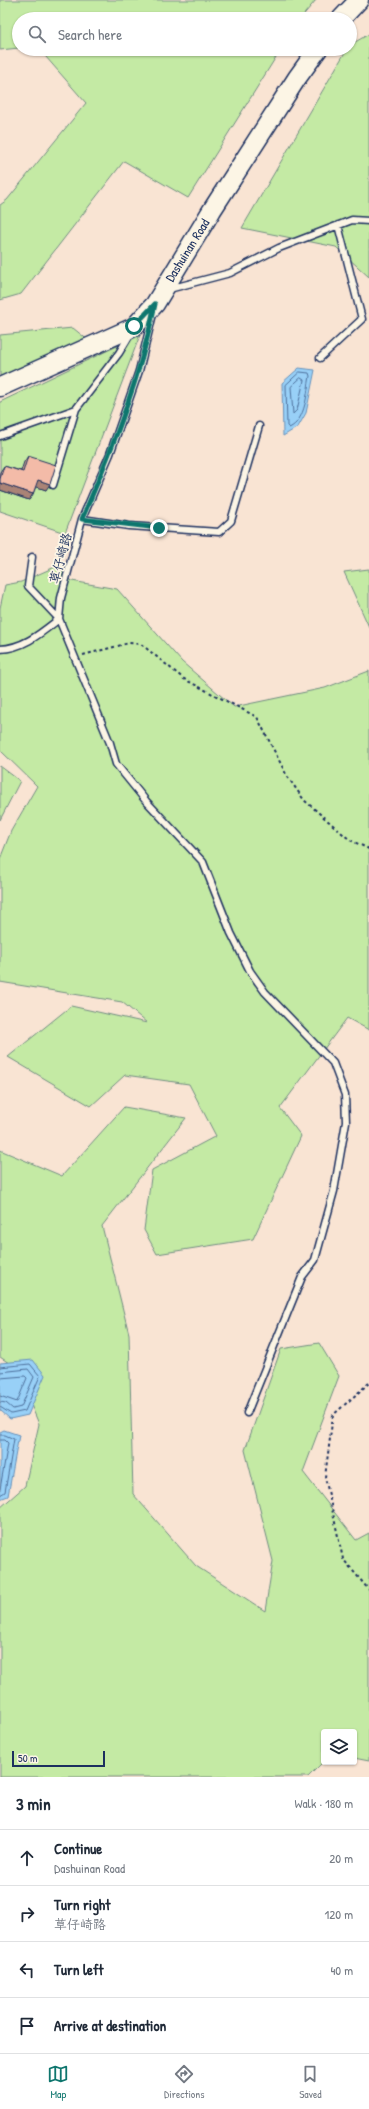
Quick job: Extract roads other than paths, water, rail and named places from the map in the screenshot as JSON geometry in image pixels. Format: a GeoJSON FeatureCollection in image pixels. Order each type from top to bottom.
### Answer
{"type":"FeatureCollection","features":[{"type":"Feature","properties":{"kind":"street"},"geometry":{"type":"LineString","coordinates":[[347,12],[358,0]]}},
{"type":"Feature","properties":{"kind":"street","name":"Dashuinan Road"},"geometry":{"type":"LineString","coordinates":[[0,387],[134,326],[158,297],[293,84],[313,56]]}},
{"type":"Feature","properties":{"kind":"lane"},"geometry":{"type":"LineString","coordinates":[[158,297],[230,273],[279,248],[338,225],[352,220],[369,221]]}},
{"type":"Feature","properties":{"kind":"lane"},"geometry":{"type":"LineString","coordinates":[[320,358],[362,319],[338,225]]}},
{"type":"Feature","properties":{"kind":"lane","name":"草仔崎路"},"geometry":{"type":"LineString","coordinates":[[59,619],[61,598],[82,519],[110,454],[139,371],[158,297]]}},
{"type":"Feature","properties":{"kind":"lane"},"geometry":{"type":"LineString","coordinates":[[53,485],[76,409],[119,353],[134,326]]}},
{"type":"Feature","properties":{"kind":"lane"},"geometry":{"type":"LineString","coordinates":[[0,436],[76,409]]}},
{"type":"Feature","properties":{"kind":"lane"},"geometry":{"type":"LineString","coordinates":[[82,519],[129,526],[219,532],[232,521],[259,426]]}},
{"type":"Feature","properties":{"kind":"lane"},"geometry":{"type":"LineString","coordinates":[[32,557],[28,586],[59,619],[110,742],[116,764],[146,801],[203,862],[231,933],[250,971],[265,992],[333,1063],[345,1095],[346,1122],[336,1184],[315,1260],[302,1277],[247,1413]]}},
{"type":"Feature","properties":{"kind":"lane"},"geometry":{"type":"LineString","coordinates":[[0,649],[13,648],[38,636],[59,619]]}},
{"type":"Feature","properties":{"kind":"water"},"geometry":{"type":"Polygon","coordinates":[[[299,368],[315,370],[306,413],[298,427],[283,436],[282,383],[299,368]]]}},
{"type":"Feature","properties":{"kind":"water"},"geometry":{"type":"Polygon","coordinates":[[[33,1360],[45,1375],[28,1415],[10,1419],[0,1410],[0,1363],[33,1360]]]}},
{"type":"Feature","properties":{"kind":"water"},"geometry":{"type":"Polygon","coordinates":[[[4,1430],[19,1435],[8,1496],[0,1499],[0,1432],[4,1430]]]}}]}
